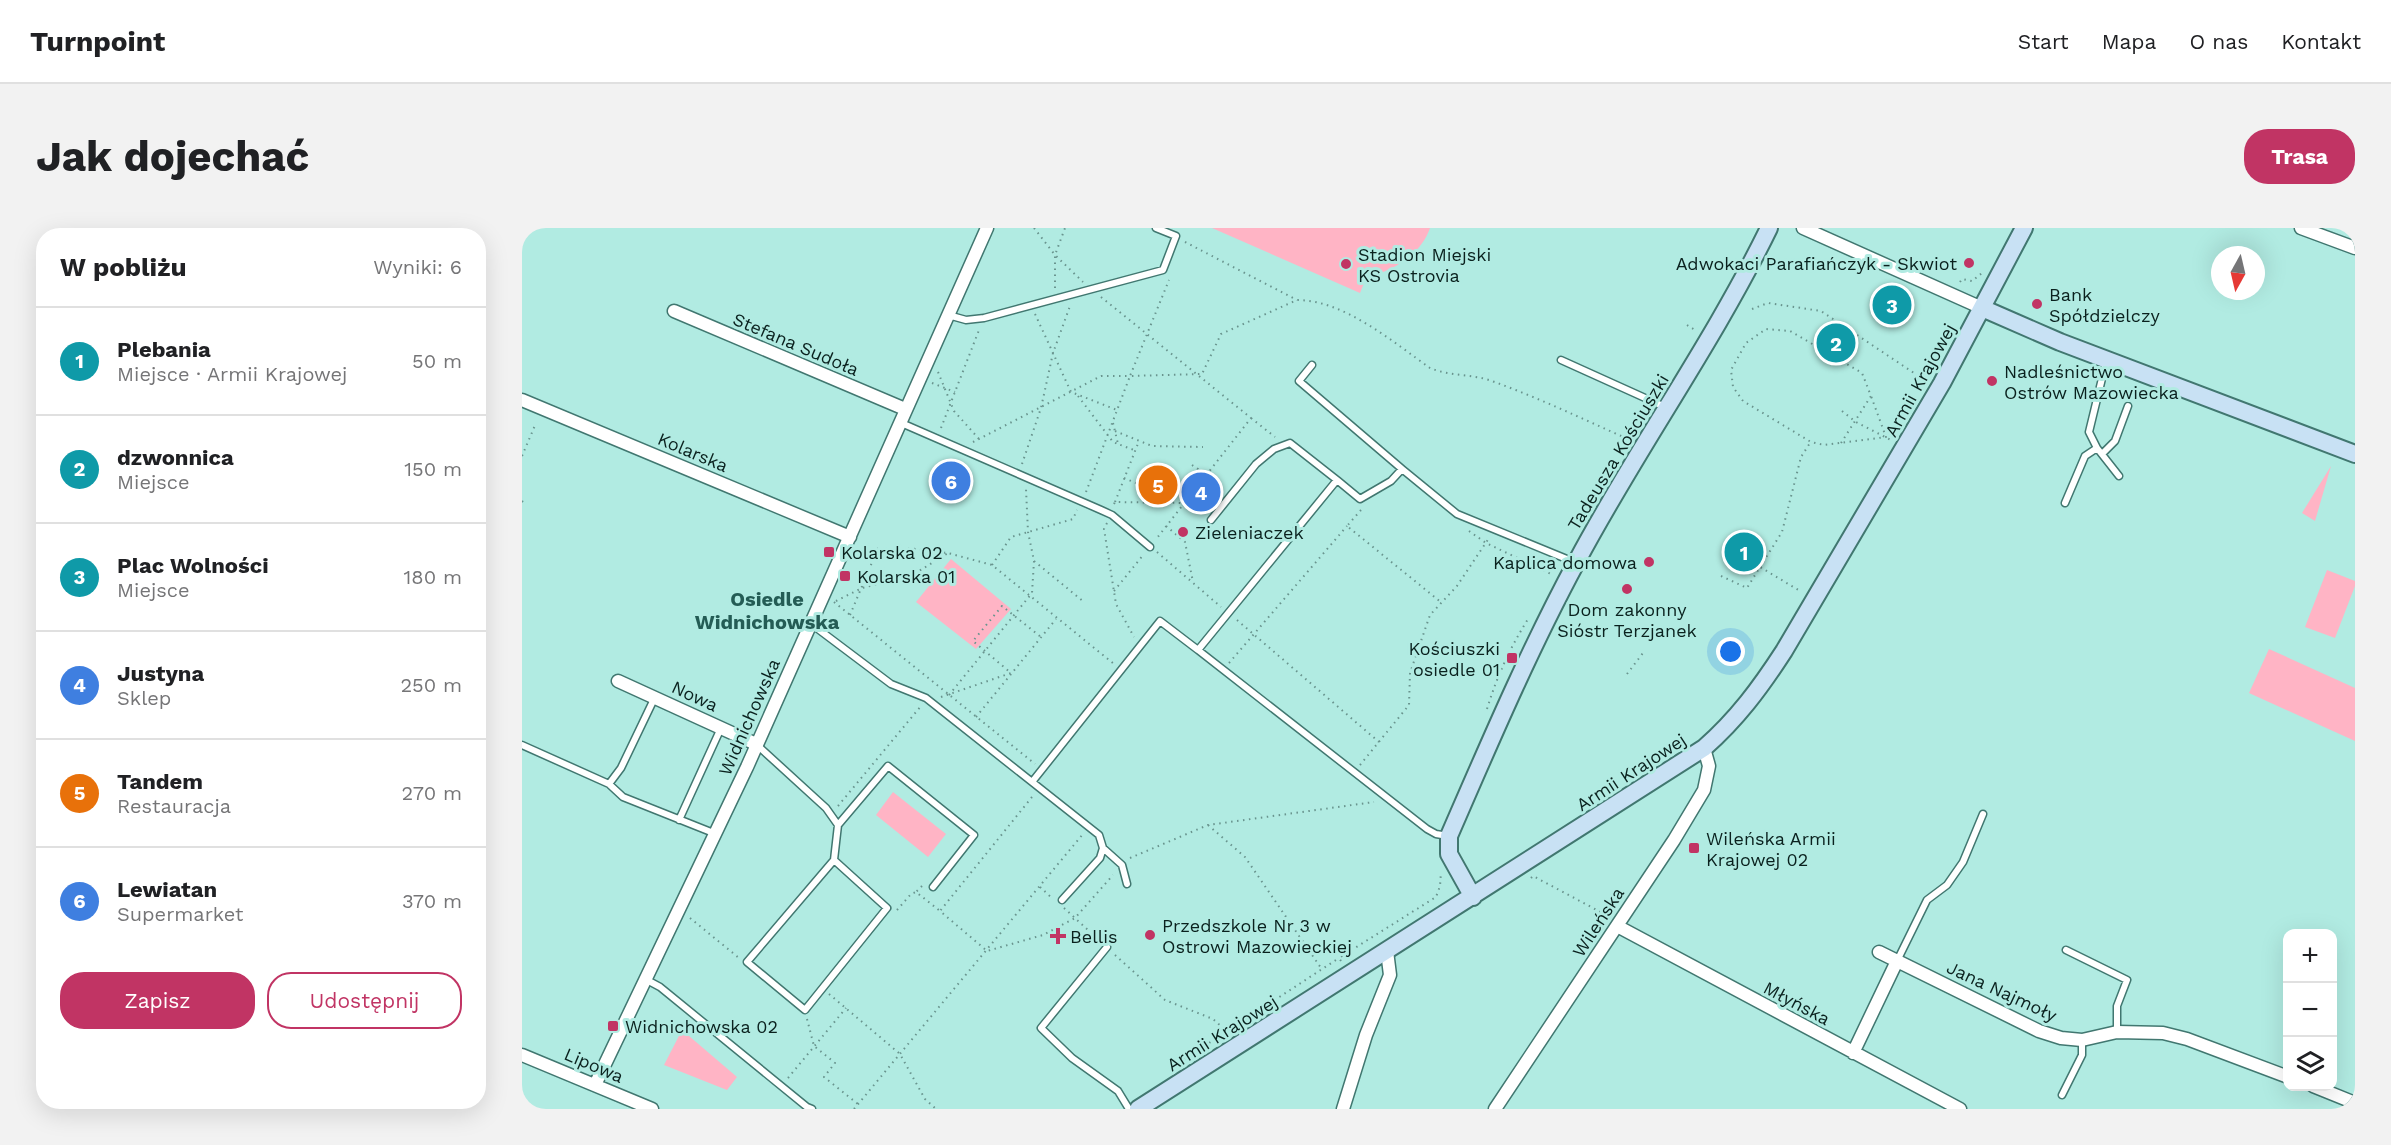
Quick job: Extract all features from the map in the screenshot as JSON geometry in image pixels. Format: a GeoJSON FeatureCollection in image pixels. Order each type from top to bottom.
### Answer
{"type":"FeatureCollection","features":[{"type":"Feature","properties":{"kind":"main road","name":"Tadeusza Kościuszki"},"geometry":{"type":"LineString","coordinates":[[1449,836],[1493,736],[1576,562],[1666,408],[1710,338],[1769,228]]}},
{"type":"Feature","properties":{"kind":"main road","name":"Armii Krajowej"},"geometry":{"type":"LineString","coordinates":[[1138,1109],[1704,748],[1742,711],[1784,651],[1929,406],[2024,228]]}},
{"type":"Feature","properties":{"kind":"main road"},"geometry":{"type":"LineString","coordinates":[[1982,308],[2060,342],[2355,454]]}},
{"type":"Feature","properties":{"kind":"main road"},"geometry":{"type":"LineString","coordinates":[[1449,836],[1449,854],[1473,897]]}},
{"type":"Feature","properties":{"kind":"street","name":"Widnichowska"},"geometry":{"type":"LineString","coordinates":[[595,1085],[716,834],[810,623],[829,598],[850,537],[899,422],[987,228]]}},
{"type":"Feature","properties":{"kind":"street"},"geometry":{"type":"LineString","coordinates":[[1803,228],[1982,308]]}},
{"type":"Feature","properties":{"kind":"street"},"geometry":{"type":"LineString","coordinates":[[2301,228],[2355,249]]}},
{"type":"Feature","properties":{"kind":"street","name":"Stefana Sudoła"},"geometry":{"type":"LineString","coordinates":[[674,311],[905,409]]}},
{"type":"Feature","properties":{"kind":"street","name":"Kolarska"},"geometry":{"type":"LineString","coordinates":[[522,400],[850,537]]}},
{"type":"Feature","properties":{"kind":"street","name":"Nowa"},"geometry":{"type":"LineString","coordinates":[[618,681],[756,744]]}},
{"type":"Feature","properties":{"kind":"street","name":"Wileńska"},"geometry":{"type":"LineString","coordinates":[[1495,1109],[1674,840],[1704,790],[1709,766],[1704,748]]}},
{"type":"Feature","properties":{"kind":"street","name":"Młyńska"},"geometry":{"type":"LineString","coordinates":[[1617,926],[1960,1109]]}},
{"type":"Feature","properties":{"kind":"street"},"geometry":{"type":"LineString","coordinates":[[1343,1109],[1366,1035],[1390,975],[1387,951]]}},
{"type":"Feature","properties":{"kind":"street","name":"Jana Najmoły"},"geometry":{"type":"LineString","coordinates":[[1879,952],[2039,1031],[2061,1038],[2082,1040],[2117,1032],[2163,1033],[2187,1039],[2283,1075]]}},
{"type":"Feature","properties":{"kind":"street"},"geometry":{"type":"LineString","coordinates":[[1853,1053],[1897,961]]}},
{"type":"Feature","properties":{"kind":"street","name":"Lipowa"},"geometry":{"type":"LineString","coordinates":[[522,1055],[652,1109]]}},
{"type":"Feature","properties":{"kind":"street"},"geometry":{"type":"LineString","coordinates":[[2325,1091],[2355,1103]]}},
{"type":"Feature","properties":{"kind":"lane"},"geometry":{"type":"LineString","coordinates":[[948,314],[966,320],[984,318],[1093,291],[1163,270],[1176,236],[1156,228]]}},
{"type":"Feature","properties":{"kind":"lane"},"geometry":{"type":"LineString","coordinates":[[1561,360],[1666,408]]}},
{"type":"Feature","properties":{"kind":"lane"},"geometry":{"type":"LineString","coordinates":[[2107,360],[2089,432],[2099,451],[2119,476]]}},
{"type":"Feature","properties":{"kind":"lane"},"geometry":{"type":"LineString","coordinates":[[1312,365],[1299,381],[1456,514],[1576,562]]}},
{"type":"Feature","properties":{"kind":"lane"},"geometry":{"type":"LineString","coordinates":[[2065,503],[2085,456],[2115,441],[2128,406]]}},
{"type":"Feature","properties":{"kind":"lane"},"geometry":{"type":"LineString","coordinates":[[899,422],[1112,515],[1150,547]]}},
{"type":"Feature","properties":{"kind":"lane"},"geometry":{"type":"LineString","coordinates":[[1210,520],[1257,464],[1274,449],[1290,443],[1360,499],[1391,481],[1402,469]]}},
{"type":"Feature","properties":{"kind":"lane"},"geometry":{"type":"LineString","coordinates":[[1198,650],[1336,480]]}},
{"type":"Feature","properties":{"kind":"lane"},"geometry":{"type":"LineString","coordinates":[[1032,782],[1160,621],[1436,834],[1449,836]]}},
{"type":"Feature","properties":{"kind":"lane"},"geometry":{"type":"LineString","coordinates":[[810,623],[891,684],[926,698],[1099,835],[1103,848],[1122,865],[1127,884]]}},
{"type":"Feature","properties":{"kind":"lane"},"geometry":{"type":"LineString","coordinates":[[609,784],[621,768],[655,697]]}},
{"type":"Feature","properties":{"kind":"lane"},"geometry":{"type":"LineString","coordinates":[[679,820],[721,727]]}},
{"type":"Feature","properties":{"kind":"lane"},"geometry":{"type":"LineString","coordinates":[[756,744],[826,808],[838,825]]}},
{"type":"Feature","properties":{"kind":"lane"},"geometry":{"type":"LineString","coordinates":[[522,745],[609,784],[623,798],[716,834]]}},
{"type":"Feature","properties":{"kind":"lane"},"geometry":{"type":"LineString","coordinates":[[834,860],[888,908],[805,1010],[747,962],[834,860],[838,825],[888,766],[974,836],[933,887]]}},
{"type":"Feature","properties":{"kind":"lane"},"geometry":{"type":"LineString","coordinates":[[1897,961],[1927,900],[1947,885],[1963,862],[1983,814]]}},
{"type":"Feature","properties":{"kind":"lane"},"geometry":{"type":"LineString","coordinates":[[1062,900],[1100,858],[1103,848]]}},
{"type":"Feature","properties":{"kind":"lane"},"geometry":{"type":"LineString","coordinates":[[1107,947],[1041,1028],[1072,1058],[1118,1092],[1129,1109]]}},
{"type":"Feature","properties":{"kind":"lane"},"geometry":{"type":"LineString","coordinates":[[2066,950],[2127,980],[2117,1006],[2117,1032]]}},
{"type":"Feature","properties":{"kind":"lane"},"geometry":{"type":"LineString","coordinates":[[645,979],[660,987],[808,1108]]}},
{"type":"Feature","properties":{"kind":"lane"},"geometry":{"type":"LineString","coordinates":[[2062,1095],[2082,1055],[2082,1040]]}},
{"type":"Feature","properties":{"kind":"path"},"geometry":{"type":"LineString","coordinates":[[1034,228],[1054,255],[1093,291],[1285,445]]}},
{"type":"Feature","properties":{"kind":"path"},"geometry":{"type":"LineString","coordinates":[[1056,299],[1054,255],[1065,228]]}},
{"type":"Feature","properties":{"kind":"path"},"geometry":{"type":"LineString","coordinates":[[1181,251],[1184,242],[1297,300]]}},
{"type":"Feature","properties":{"kind":"path"},"geometry":{"type":"LineString","coordinates":[[1953,295],[1962,279],[1972,281],[1981,274],[1986,265]]}},
{"type":"Feature","properties":{"kind":"path"},"geometry":{"type":"LineString","coordinates":[[992,565],[1011,537],[1073,519],[1109,435],[1170,278]]}},
{"type":"Feature","properties":{"kind":"path"},"geometry":{"type":"LineString","coordinates":[[1018,474],[1041,408],[1053,353],[1074,295]]}},
{"type":"Feature","properties":{"kind":"path"},"geometry":{"type":"LineString","coordinates":[[960,448],[1101,376],[1202,374],[1221,334],[1297,300],[1307,300],[1344,312],[1368,325],[1430,368],[1440,372],[1485,379],[1514,389],[1633,441]]}},
{"type":"Feature","properties":{"kind":"path"},"geometry":{"type":"LineString","coordinates":[[1752,309],[1768,303],[1821,311],[1917,375],[1925,386]]}},
{"type":"Feature","properties":{"kind":"path"},"geometry":{"type":"LineString","coordinates":[[1032,306],[1071,392],[1118,410]]}},
{"type":"Feature","properties":{"kind":"path"},"geometry":{"type":"LineString","coordinates":[[940,431],[984,318]]}},
{"type":"Feature","properties":{"kind":"path"},"geometry":{"type":"LineString","coordinates":[[1687,325],[1700,333]]}},
{"type":"Feature","properties":{"kind":"path"},"geometry":{"type":"LineString","coordinates":[[1766,329],[1790,331],[1862,373],[1886,437],[1824,446],[1811,442],[1743,401],[1733,387],[1731,370],[1746,343],[1766,329]]}},
{"type":"Feature","properties":{"kind":"path"},"geometry":{"type":"LineString","coordinates":[[935,366],[954,411],[979,439]]}},
{"type":"Feature","properties":{"kind":"path"},"geometry":{"type":"LineString","coordinates":[[928,382],[955,392]]}},
{"type":"Feature","properties":{"kind":"path"},"geometry":{"type":"LineString","coordinates":[[1078,395],[1113,442],[1135,451]]}},
{"type":"Feature","properties":{"kind":"path"},"geometry":{"type":"LineString","coordinates":[[1840,442],[1856,422],[1871,396]]}},
{"type":"Feature","properties":{"kind":"path"},"geometry":{"type":"LineString","coordinates":[[1842,411],[1856,422],[1894,441]]}},
{"type":"Feature","properties":{"kind":"path"},"geometry":{"type":"LineString","coordinates":[[1114,591],[1251,418]]}},
{"type":"Feature","properties":{"kind":"path"},"geometry":{"type":"LineString","coordinates":[[522,456],[536,423]]}},
{"type":"Feature","properties":{"kind":"path"},"geometry":{"type":"LineString","coordinates":[[1113,423],[1118,444]]}},
{"type":"Feature","properties":{"kind":"path"},"geometry":{"type":"LineString","coordinates":[[1115,432],[1159,447],[1203,447]]}},
{"type":"Feature","properties":{"kind":"path"},"geometry":{"type":"LineString","coordinates":[[1139,441],[1112,515],[1104,529],[1116,604],[1140,647]]}},
{"type":"Feature","properties":{"kind":"path"},"geometry":{"type":"LineString","coordinates":[[1721,576],[1747,588],[1782,532],[1801,457],[1811,442]]}},
{"type":"Feature","properties":{"kind":"path"},"geometry":{"type":"LineString","coordinates":[[1192,465],[1198,469],[1203,480]]}},
{"type":"Feature","properties":{"kind":"path"},"geometry":{"type":"LineString","coordinates":[[949,695],[1030,596],[1035,561],[1028,532],[1025,477]]}},
{"type":"Feature","properties":{"kind":"path"},"geometry":{"type":"LineString","coordinates":[[1124,478],[1150,489],[1153,502]]}},
{"type":"Feature","properties":{"kind":"path"},"geometry":{"type":"LineString","coordinates":[[1115,502],[1185,503]]}},
{"type":"Feature","properties":{"kind":"path"},"geometry":{"type":"LineString","coordinates":[[1223,669],[1361,510]]}},
{"type":"Feature","properties":{"kind":"path"},"geometry":{"type":"LineString","coordinates":[[1166,526],[1185,542],[1193,582]]}},
{"type":"Feature","properties":{"kind":"path"},"geometry":{"type":"LineString","coordinates":[[1347,526],[1442,603]]}},
{"type":"Feature","properties":{"kind":"path"},"geometry":{"type":"LineString","coordinates":[[1468,531],[1486,543],[1554,576]]}},
{"type":"Feature","properties":{"kind":"path"},"geometry":{"type":"LineString","coordinates":[[1354,772],[1409,705],[1410,673],[1430,615],[1457,586],[1494,531]]}},
{"type":"Feature","properties":{"kind":"path"},"geometry":{"type":"LineString","coordinates":[[1150,547],[1379,742]]}},
{"type":"Feature","properties":{"kind":"path"},"geometry":{"type":"LineString","coordinates":[[850,615],[878,548]]}},
{"type":"Feature","properties":{"kind":"path"},"geometry":{"type":"LineString","coordinates":[[908,548],[948,553],[992,565],[1122,670]]}},
{"type":"Feature","properties":{"kind":"path"},"geometry":{"type":"LineString","coordinates":[[829,598],[911,576],[948,553]]}},
{"type":"Feature","properties":{"kind":"path"},"geometry":{"type":"LineString","coordinates":[[1035,561],[1084,602]]}},
{"type":"Feature","properties":{"kind":"path"},"geometry":{"type":"LineString","coordinates":[[1760,567],[1803,593]]}},
{"type":"Feature","properties":{"kind":"path"},"geometry":{"type":"LineString","coordinates":[[829,598],[1042,770]]}},
{"type":"Feature","properties":{"kind":"path"},"geometry":{"type":"LineString","coordinates":[[1011,673],[973,641],[1002,606],[1041,638]]}},
{"type":"Feature","properties":{"kind":"path"},"geometry":{"type":"LineString","coordinates":[[976,717],[1057,618]]}},
{"type":"Feature","properties":{"kind":"path"},"geometry":{"type":"LineString","coordinates":[[1627,674],[1643,653]]}},
{"type":"Feature","properties":{"kind":"path"},"geometry":{"type":"LineString","coordinates":[[926,698],[949,695],[1011,673]]}},
{"type":"Feature","properties":{"kind":"path"},"geometry":{"type":"LineString","coordinates":[[831,815],[935,684]]}},
{"type":"Feature","properties":{"kind":"path"},"geometry":{"type":"LineString","coordinates":[[1208,825],[1245,857],[1322,969]]}},
{"type":"Feature","properties":{"kind":"path"},"geometry":{"type":"LineString","coordinates":[[854,1109],[1089,827]]}},
{"type":"Feature","properties":{"kind":"path"},"geometry":{"type":"LineString","coordinates":[[1040,887],[1165,1000],[1213,1019],[1226,1030],[1436,897],[1442,878],[1438,865]]}},
{"type":"Feature","properties":{"kind":"path"},"geometry":{"type":"LineString","coordinates":[[1533,876],[1609,916],[1617,926]]}},
{"type":"Feature","properties":{"kind":"path"},"geometry":{"type":"LineString","coordinates":[[888,908],[893,914],[911,894],[916,892]]}},
{"type":"Feature","properties":{"kind":"path"},"geometry":{"type":"LineString","coordinates":[[679,910],[747,962]]}},
{"type":"Feature","properties":{"kind":"path"},"geometry":{"type":"LineString","coordinates":[[1339,958],[1345,967]]}},
{"type":"Feature","properties":{"kind":"path"},"geometry":{"type":"LineString","coordinates":[[823,988],[900,1054],[925,1099],[936,1109]]}},
{"type":"Feature","properties":{"kind":"path"},"geometry":{"type":"LineString","coordinates":[[781,1086],[846,1008]]}},
{"type":"Feature","properties":{"kind":"path"},"geometry":{"type":"LineString","coordinates":[[806,1016],[814,1046],[835,1064],[824,1077],[858,1104]]}},
{"type":"Feature","properties":{"kind":"shaded area","name":"Stadion Miejski KS Ostrovia"},"geometry":{"type":"Polygon","coordinates":[[[1212,228],[1430,228],[1426,238],[1413,254],[1386,271],[1366,278],[1360,293],[1212,228]]]}},
{"type":"Feature","properties":{"kind":"shaded area"},"geometry":{"type":"Polygon","coordinates":[[[2331,466],[2315,521],[2302,513],[2331,466]]]}},
{"type":"Feature","properties":{"kind":"shaded area"},"geometry":{"type":"Polygon","coordinates":[[[951,559],[1011,609],[976,649],[916,602],[951,559]]]}},
{"type":"Feature","properties":{"kind":"shaded area"},"geometry":{"type":"Polygon","coordinates":[[[2327,570],[2355,581],[2335,638],[2305,627],[2327,570]]]}},
{"type":"Feature","properties":{"kind":"shaded area"},"geometry":{"type":"Polygon","coordinates":[[[2269,649],[2355,688],[2355,741],[2249,693],[2269,649]]]}},
{"type":"Feature","properties":{"kind":"shaded area"},"geometry":{"type":"Polygon","coordinates":[[[893,792],[946,834],[928,857],[876,815],[893,792]]]}},
{"type":"Feature","properties":{"kind":"shaded area"},"geometry":{"type":"Polygon","coordinates":[[[682,1030],[737,1077],[727,1090],[664,1065],[682,1030]]]}},
{"type":"Feature","properties":{"kind":"place","name":"Adwokaci Parafiańczyk - Skwiot"},"geometry":{"type":"Point","coordinates":[1969,263]}},
{"type":"Feature","properties":{"kind":"place","name":"Stadion Miejski KS Ostrovia"},"geometry":{"type":"Point","coordinates":[1346,264]}},
{"type":"Feature","properties":{"kind":"place","name":"Bank Spółdzielczy"},"geometry":{"type":"Point","coordinates":[2037,304]}},
{"type":"Feature","properties":{"kind":"place","name":"Plac Wolności"},"geometry":{"type":"Point","coordinates":[1892,305]}},
{"type":"Feature","properties":{"kind":"place","name":"dzwonnica"},"geometry":{"type":"Point","coordinates":[1836,343]}},
{"type":"Feature","properties":{"kind":"place","name":"Nadleśnictwo Ostrów Mazowiecka"},"geometry":{"type":"Point","coordinates":[1992,381]}},
{"type":"Feature","properties":{"kind":"place","name":"Lewiatan"},"geometry":{"type":"Point","coordinates":[951,481]}},
{"type":"Feature","properties":{"kind":"place","name":"Tandem"},"geometry":{"type":"Point","coordinates":[1158,485]}},
{"type":"Feature","properties":{"kind":"place","name":"Justyna"},"geometry":{"type":"Point","coordinates":[1201,492]}},
{"type":"Feature","properties":{"kind":"place","name":"Zieleniaczek"},"geometry":{"type":"Point","coordinates":[1183,532]}},
{"type":"Feature","properties":{"kind":"place","name":"Kolarska 02"},"geometry":{"type":"Point","coordinates":[829,552]}},
{"type":"Feature","properties":{"kind":"place","name":"Plebania"},"geometry":{"type":"Point","coordinates":[1744,552]}},
{"type":"Feature","properties":{"kind":"place","name":"Kaplica domowa"},"geometry":{"type":"Point","coordinates":[1649,562]}},
{"type":"Feature","properties":{"kind":"place","name":"Kolarska 01"},"geometry":{"type":"Point","coordinates":[845,576]}},
{"type":"Feature","properties":{"kind":"place","name":"Dom zakonny Sióstr Terzjanek"},"geometry":{"type":"Point","coordinates":[1627,589]}},
{"type":"Feature","properties":{"kind":"place","name":"Kościuszki osiedle 01"},"geometry":{"type":"Point","coordinates":[1512,658]}},
{"type":"Feature","properties":{"kind":"place","name":"Wileńska Armii Krajowej 02"},"geometry":{"type":"Point","coordinates":[1694,848]}},
{"type":"Feature","properties":{"kind":"place","name":"Przedszkole Nr 3 w Ostrowi Mazowieckiej"},"geometry":{"type":"Point","coordinates":[1150,935]}},
{"type":"Feature","properties":{"kind":"place","name":"Bellis"},"geometry":{"type":"Point","coordinates":[1058,936]}},
{"type":"Feature","properties":{"kind":"place","name":"Widnichowska 02"},"geometry":{"type":"Point","coordinates":[613,1026]}},
{"type":"Feature","properties":{"kind":"district","name":"Osiedle Widnichowska"},"geometry":{"type":"Point","coordinates":[767,610]}}]}
